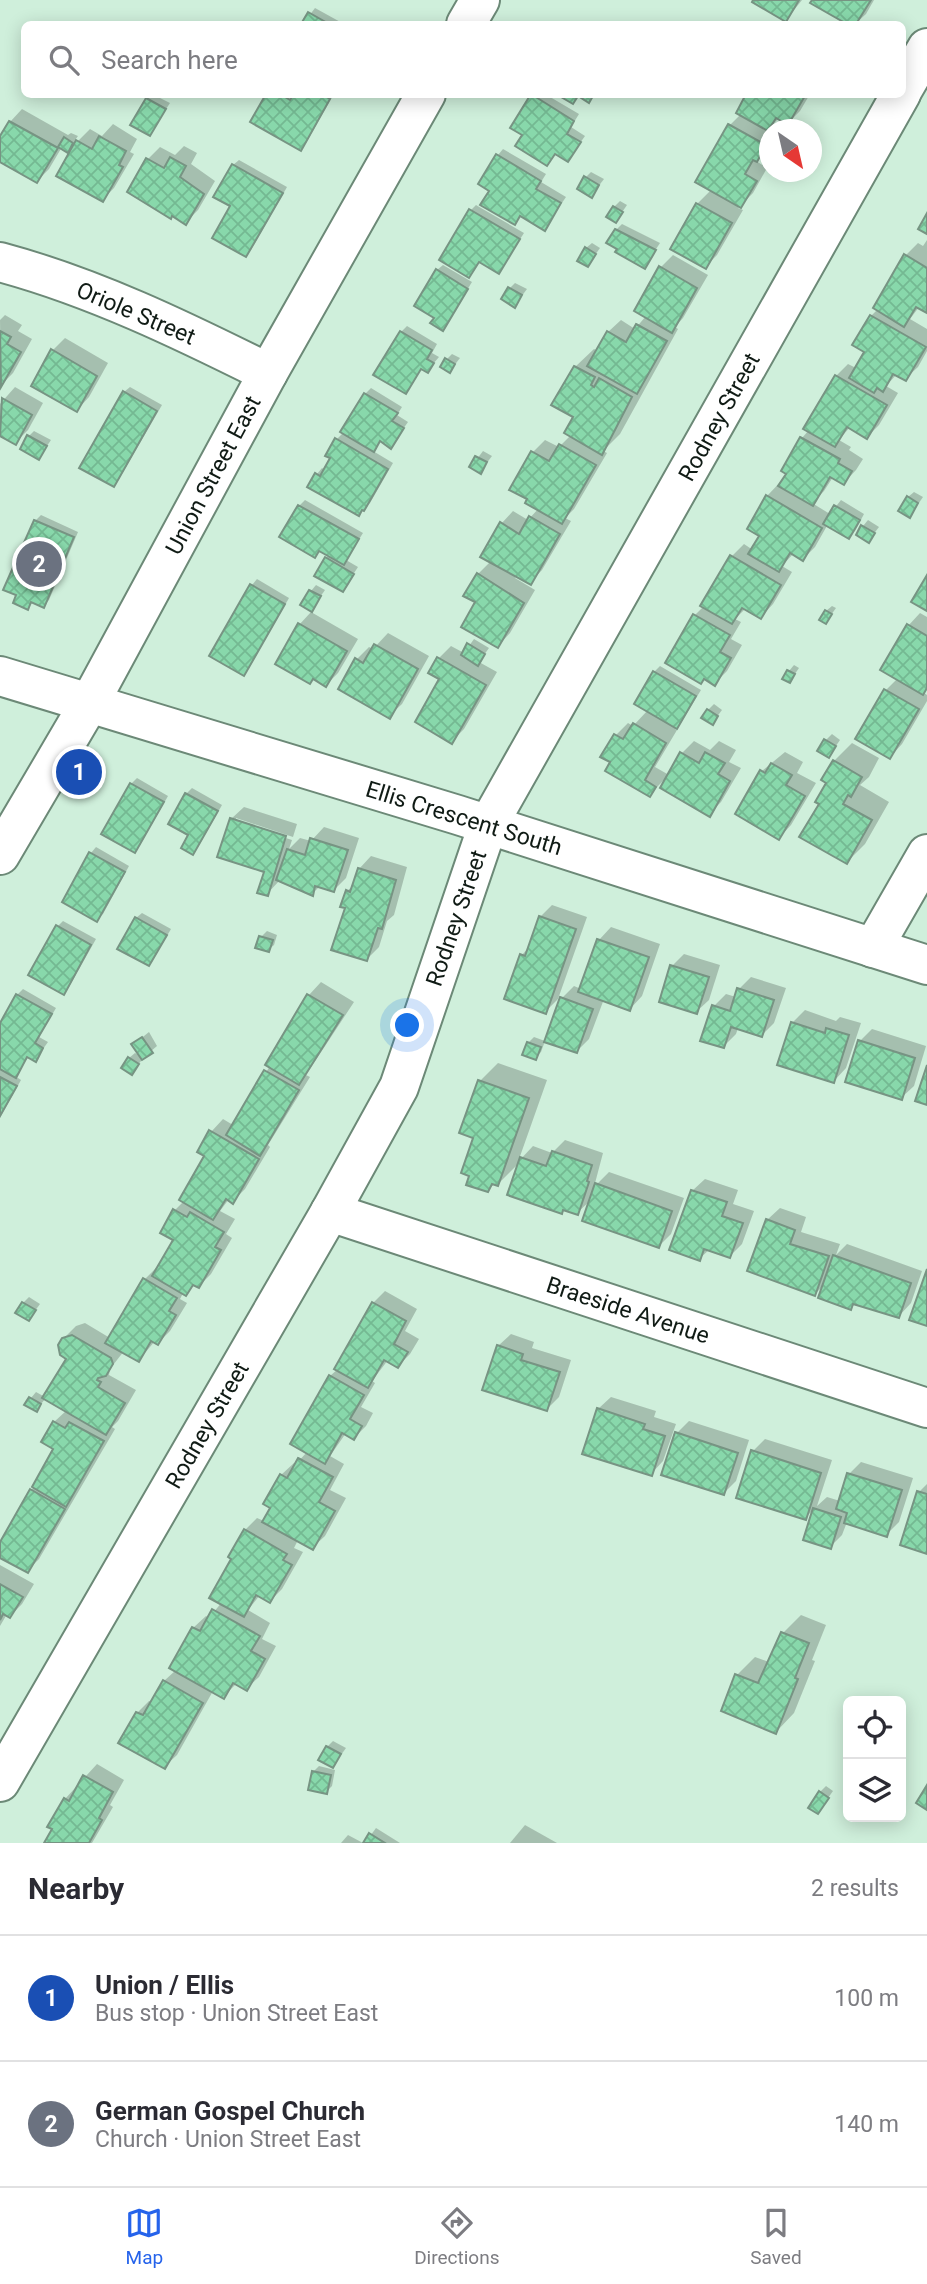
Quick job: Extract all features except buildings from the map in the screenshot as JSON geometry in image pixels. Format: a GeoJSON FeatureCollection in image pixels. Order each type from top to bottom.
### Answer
{"type":"FeatureCollection","features":[{"type":"Feature","properties":{"kind":"street"},"geometry":{"type":"LineString","coordinates":[[468,21],[480,0]]}},
{"type":"Feature","properties":{"kind":"street","name":"Rodney Street"},"geometry":{"type":"LineString","coordinates":[[906,86],[927,48]]}},
{"type":"Feature","properties":{"kind":"street","name":"Union Street East"},"geometry":{"type":"LineString","coordinates":[[0,855],[90,702],[268,373],[424,98]]}},
{"type":"Feature","properties":{"kind":"street","name":"Rodney Street"},"geometry":{"type":"LineString","coordinates":[[0,1782],[330,1212],[399,1087],[488,825],[899,98]]}},
{"type":"Feature","properties":{"kind":"street","name":"Oriole Street"},"geometry":{"type":"LineString","coordinates":[[0,262],[79,288],[220,349],[268,373]]}},
{"type":"Feature","properties":{"kind":"street","name":"Ellis Crescent South"},"geometry":{"type":"LineString","coordinates":[[0,676],[488,825],[927,965]]}},
{"type":"Feature","properties":{"kind":"street"},"geometry":{"type":"LineString","coordinates":[[873,948],[927,854]]}},
{"type":"Feature","properties":{"kind":"street","name":"Braeside Avenue"},"geometry":{"type":"LineString","coordinates":[[330,1212],[927,1408]]}},
{"type":"Feature","properties":{"kind":"place","name":"German Gospel Church"},"geometry":{"type":"Point","coordinates":[39,564]}},
{"type":"Feature","properties":{"kind":"place","name":"Union / Ellis"},"geometry":{"type":"Point","coordinates":[79,772]}}]}
